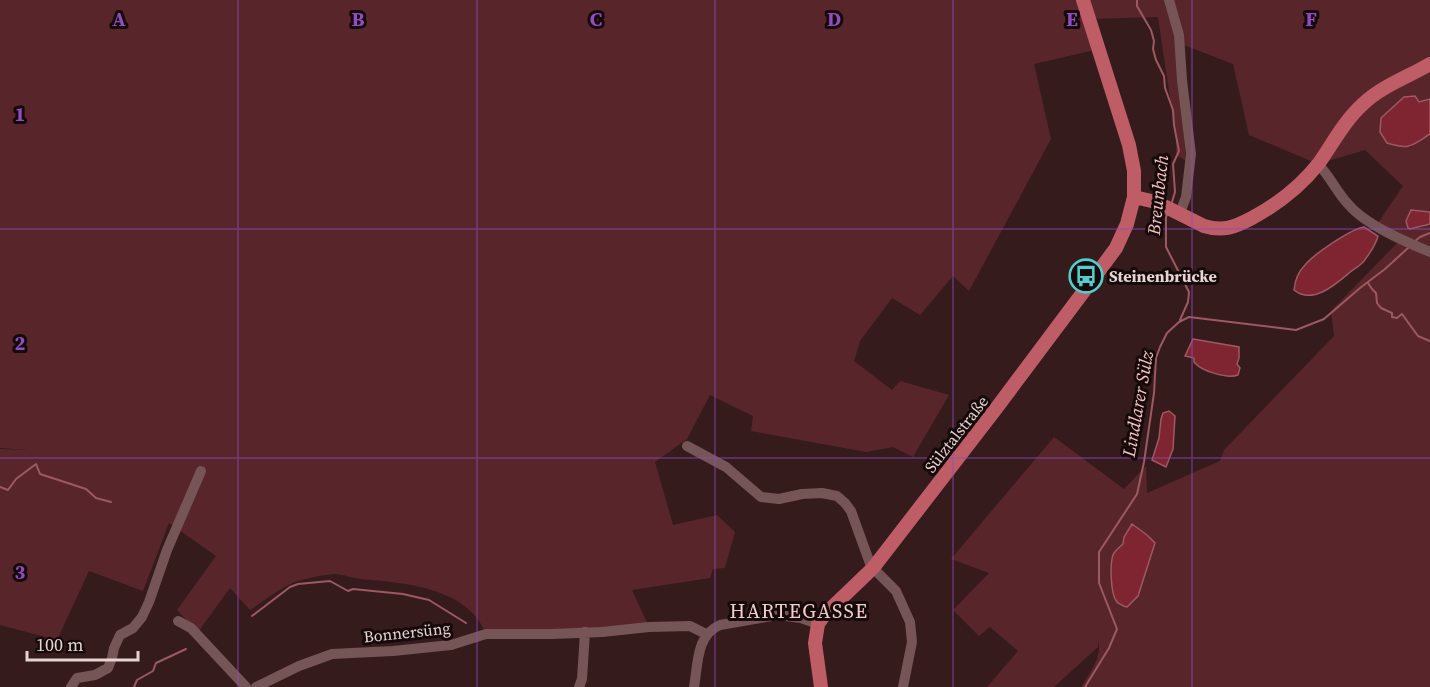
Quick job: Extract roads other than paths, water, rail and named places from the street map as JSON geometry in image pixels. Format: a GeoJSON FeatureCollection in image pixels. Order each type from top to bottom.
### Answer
{"type":"FeatureCollection","features":[{"type":"Feature","properties":{"kind":"main road"},"geometry":{"type":"LineString","coordinates":[[1083,0],[1129,145],[1134,171],[1134,197],[1156,202],[1212,229],[1219,230],[1241,224],[1281,200],[1301,184],[1318,164],[1363,103],[1383,88],[1430,64]]}},
{"type":"Feature","properties":{"kind":"main road","name":"Sülztalstraße"},"geometry":{"type":"LineString","coordinates":[[818,624],[825,614],[872,568],[995,410],[1116,248],[1127,224],[1134,197]]}},
{"type":"Feature","properties":{"kind":"main road"},"geometry":{"type":"LineString","coordinates":[[818,624],[815,643],[821,687]]}},
{"type":"Feature","properties":{"kind":"street"},"geometry":{"type":"LineString","coordinates":[[1169,0],[1179,35],[1191,154],[1186,197],[1173,210]]}},
{"type":"Feature","properties":{"kind":"street"},"geometry":{"type":"LineString","coordinates":[[1318,164],[1356,213],[1425,250]]}},
{"type":"Feature","properties":{"kind":"street"},"geometry":{"type":"LineString","coordinates":[[687,446],[726,467],[761,497],[779,499],[822,493],[837,496],[845,503],[851,511],[872,568],[896,591],[910,622],[912,642],[903,687]]}},
{"type":"Feature","properties":{"kind":"street"},"geometry":{"type":"LineString","coordinates":[[71,687],[76,678],[95,675],[108,668],[120,635],[133,628],[142,617],[167,550],[201,471]]}},
{"type":"Feature","properties":{"kind":"street"},"geometry":{"type":"LineString","coordinates":[[694,687],[700,650],[706,634],[712,628],[778,615],[801,618],[818,624]]}},
{"type":"Feature","properties":{"kind":"street"},"geometry":{"type":"LineString","coordinates":[[178,621],[191,628],[246,687]]}},
{"type":"Feature","properties":{"kind":"street","name":"Bonnersüng"},"geometry":{"type":"LineString","coordinates":[[256,687],[299,666],[332,654],[451,645],[486,634],[552,634],[690,626],[706,634]]}},
{"type":"Feature","properties":{"kind":"street"},"geometry":{"type":"LineString","coordinates":[[579,687],[582,679],[585,632]]}},
{"type":"Feature","properties":{"kind":"waterway","name":"Breunbach"},"geometry":{"type":"LineString","coordinates":[[1137,0],[1137,6],[1151,30],[1156,60],[1164,76],[1165,88],[1173,110],[1179,151],[1173,164],[1175,192],[1172,202]]}},
{"type":"Feature","properties":{"kind":"waterway","name":"Breunbach"},"geometry":{"type":"LineString","coordinates":[[1168,213],[1166,247],[1189,292],[1188,302],[1180,320]]}},
{"type":"Feature","properties":{"kind":"waterway","name":"Lindlarer Sülz"},"geometry":{"type":"LineString","coordinates":[[1414,242],[1430,233]]}},
{"type":"Feature","properties":{"kind":"waterway","name":"Lindlarer Sülz"},"geometry":{"type":"LineString","coordinates":[[1085,687],[1109,648],[1117,629],[1099,583],[1099,552],[1137,494],[1154,393],[1156,358],[1167,333],[1179,322],[1189,317],[1296,330],[1324,319],[1408,248]]}},
{"type":"Feature","properties":{"kind":"waterway"},"geometry":{"type":"LineString","coordinates":[[1368,283],[1376,293],[1377,303],[1381,308],[1392,313],[1392,317],[1397,318],[1402,314],[1418,336],[1430,341]]}},
{"type":"Feature","properties":{"kind":"waterway"},"geometry":{"type":"LineString","coordinates":[[0,487],[8,490],[16,479],[36,464],[40,474],[86,489],[96,498],[111,502]]}},
{"type":"Feature","properties":{"kind":"waterway"},"geometry":{"type":"LineString","coordinates":[[252,616],[290,587],[330,581],[348,591],[353,589],[403,594],[429,600],[466,623]]}},
{"type":"Feature","properties":{"kind":"waterway"},"geometry":{"type":"LineString","coordinates":[[134,687],[137,680],[153,671],[156,663],[186,649]]}},
{"type":"Feature","properties":{"kind":"place","name":"Steinenbrücke"},"geometry":{"type":"Point","coordinates":[1086,276]}},
{"type":"Feature","properties":{"kind":"district","name":"HARTEGASSE"},"geometry":{"type":"Point","coordinates":[799,611]}}]}
